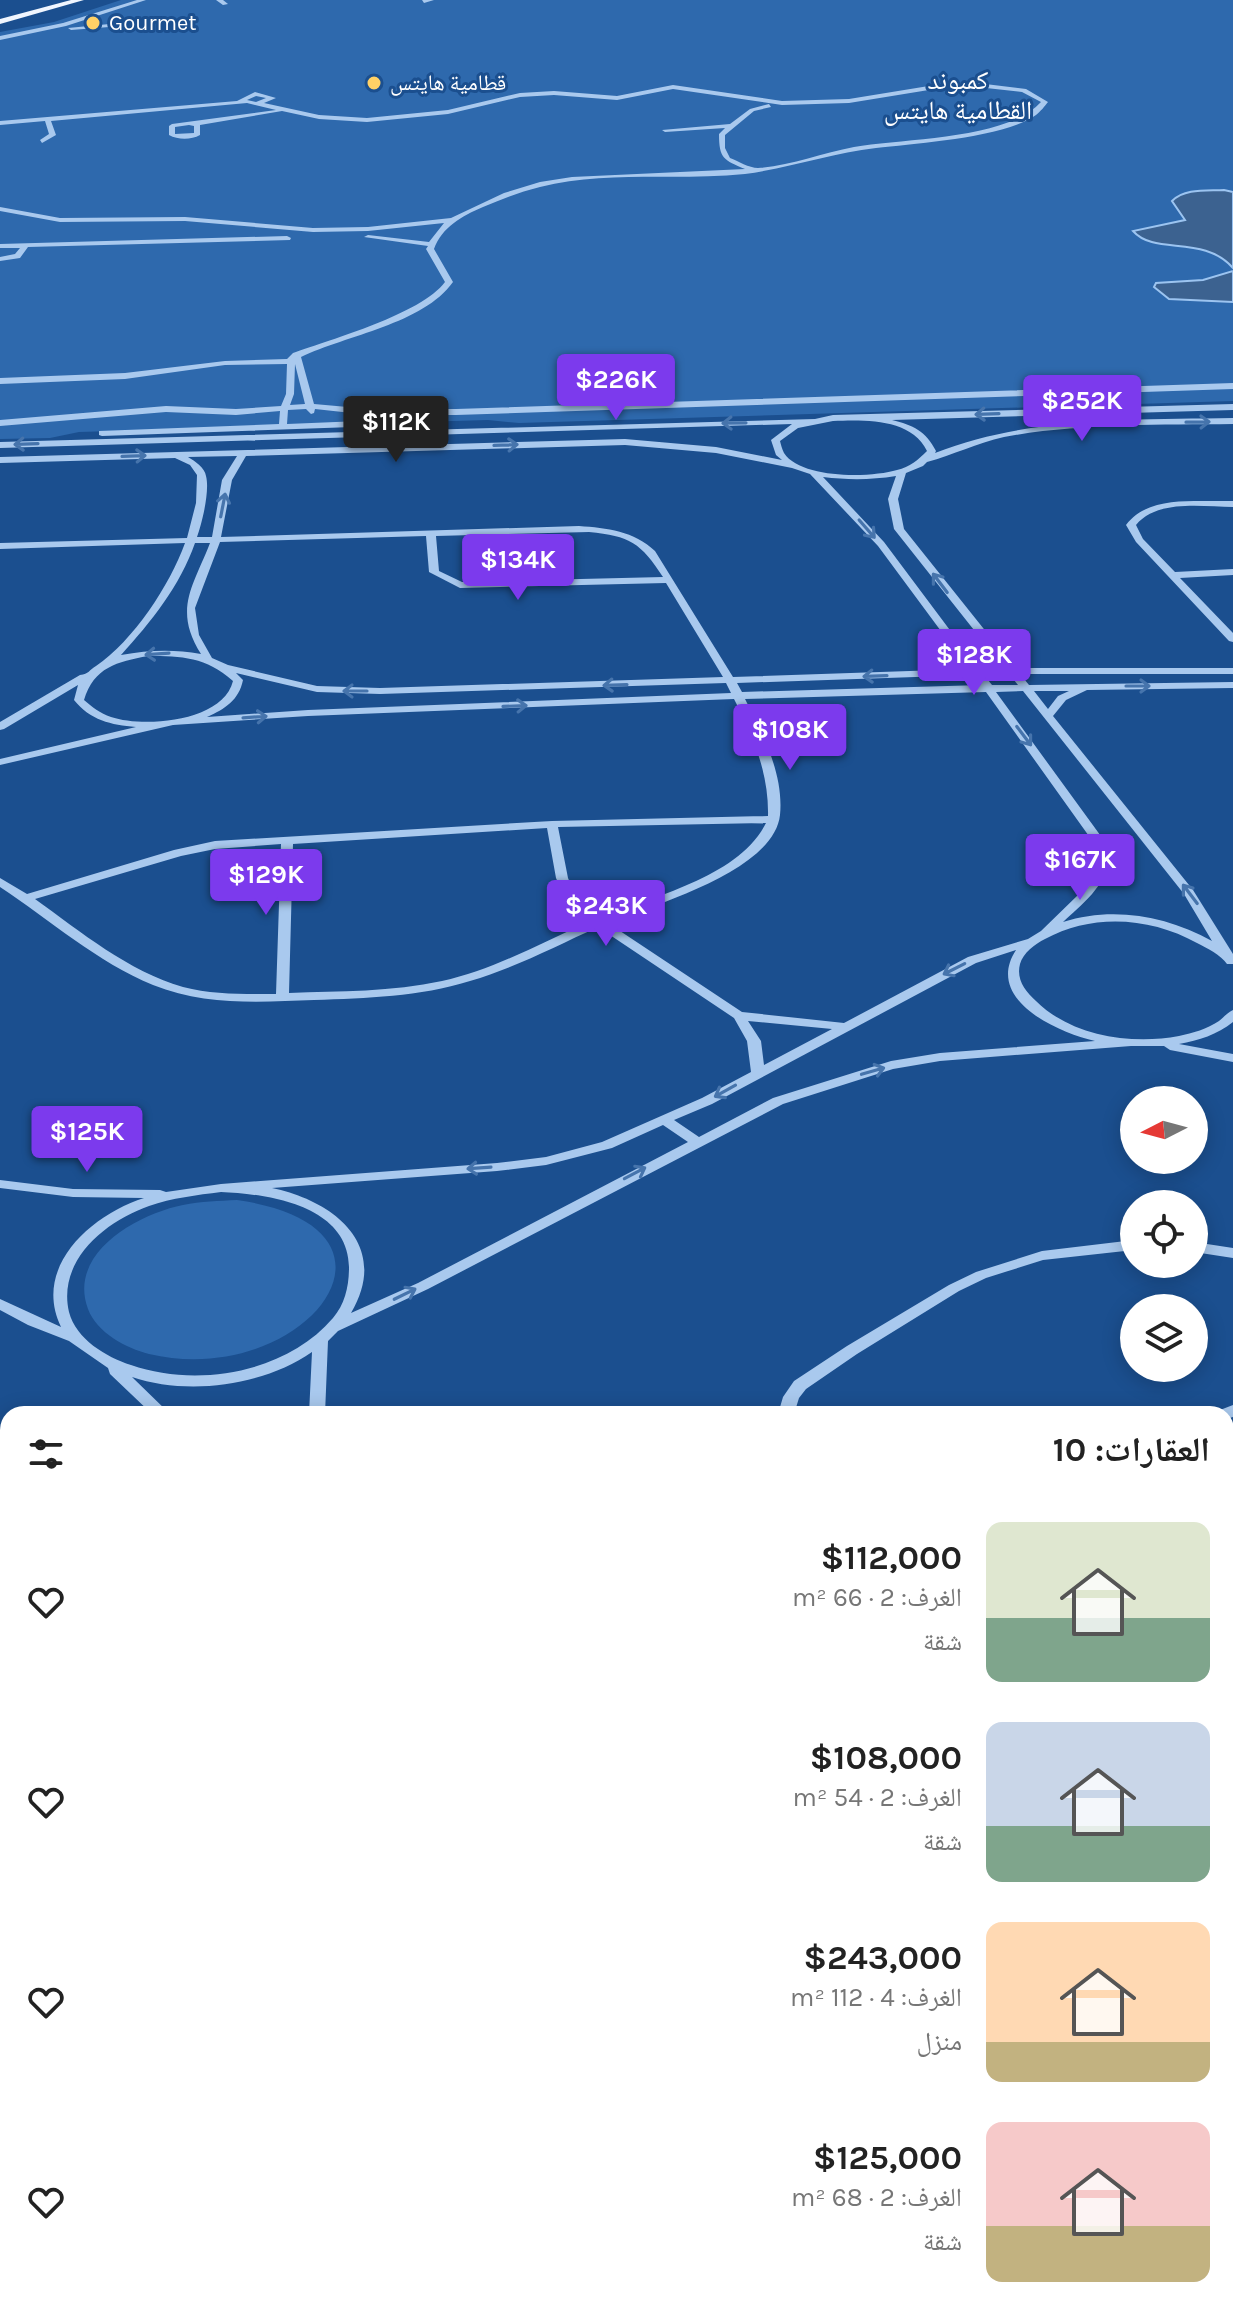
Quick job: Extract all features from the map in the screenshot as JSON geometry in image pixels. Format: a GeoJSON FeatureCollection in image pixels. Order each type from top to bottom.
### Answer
{"type":"FeatureCollection","features":[{"type":"Feature","properties":{"kind":"main road"},"geometry":{"type":"LineString","coordinates":[[0,13],[42,0]]}},
{"type":"Feature","properties":{"kind":"main road"},"geometry":{"type":"LineString","coordinates":[[0,22],[80,0]]}},
{"type":"Feature","properties":{"kind":"street"},"geometry":{"type":"LineString","coordinates":[[0,38],[55,28],[143,0]]}},
{"type":"Feature","properties":{"kind":"street"},"geometry":{"type":"LineString","coordinates":[[424,1],[431,0]]}},
{"type":"Feature","properties":{"kind":"street"},"geometry":{"type":"LineString","coordinates":[[55,28],[120,25]]}},
{"type":"Feature","properties":{"kind":"street"},"geometry":{"type":"LineString","coordinates":[[0,122],[244,99],[328,118],[381,120],[448,112],[520,95],[554,93],[617,98],[673,87],[782,103],[863,99],[961,85],[1010,87],[1035,94],[1045,102],[1038,112],[1000,127],[940,139],[861,148],[754,170],[623,174],[553,180],[514,191],[453,220],[436,235],[431,244],[432,255],[449,282],[439,297],[295,359],[215,364],[125,376],[0,381]]}},
{"type":"Feature","properties":{"kind":"street"},"geometry":{"type":"LineString","coordinates":[[0,122],[48,121],[244,99],[263,94],[287,109]]}},
{"type":"Feature","properties":{"kind":"street"},"geometry":{"type":"LineString","coordinates":[[258,103],[273,98]]}},
{"type":"Feature","properties":{"kind":"street"},"geometry":{"type":"LineString","coordinates":[[752,110],[753,100]]}},
{"type":"Feature","properties":{"kind":"street"},"geometry":{"type":"LineString","coordinates":[[716,173],[726,166],[727,159],[721,144],[722,134],[728,126],[752,110],[782,103]]}},
{"type":"Feature","properties":{"kind":"street"},"geometry":{"type":"LineString","coordinates":[[194,124],[287,109]]}},
{"type":"Feature","properties":{"kind":"street"},"geometry":{"type":"LineString","coordinates":[[42,141],[53,135],[48,121]]}},
{"type":"Feature","properties":{"kind":"street"},"geometry":{"type":"LineString","coordinates":[[665,130],[728,126]]}},
{"type":"Feature","properties":{"kind":"street"},"geometry":{"type":"LineString","coordinates":[[704,128],[722,134]]}},
{"type":"Feature","properties":{"kind":"street"},"geometry":{"type":"LineString","coordinates":[[727,159],[754,170]]}},
{"type":"Feature","properties":{"kind":"street"},"geometry":{"type":"LineString","coordinates":[[0,209],[29,217],[70,221],[185,219],[254,227],[343,230],[453,220]]}},
{"type":"Feature","properties":{"kind":"street"},"geometry":{"type":"LineString","coordinates":[[10,221],[29,217]]}},
{"type":"Feature","properties":{"kind":"street"},"geometry":{"type":"LineString","coordinates":[[246,239],[254,227]]}},
{"type":"Feature","properties":{"kind":"street"},"geometry":{"type":"LineString","coordinates":[[0,246],[381,237],[431,244]]}},
{"type":"Feature","properties":{"kind":"street"},"geometry":{"type":"LineString","coordinates":[[0,259],[17,256],[25,246]]}},
{"type":"Feature","properties":{"kind":"street"},"geometry":{"type":"LineString","coordinates":[[295,359],[311,406],[312,425]]}},
{"type":"Feature","properties":{"kind":"street"},"geometry":{"type":"LineString","coordinates":[[283,425],[295,359]]}},
{"type":"Feature","properties":{"kind":"street"},"geometry":{"type":"LineString","coordinates":[[0,423],[146,409],[236,412],[311,406],[370,412],[456,412],[1233,386]]}},
{"type":"Feature","properties":{"kind":"street"},"geometry":{"type":"LineString","coordinates":[[0,445],[1233,407]]}},
{"type":"Feature","properties":{"kind":"street"},"geometry":{"type":"LineString","coordinates":[[856,418],[895,423],[922,435],[930,443],[932,451],[928,459]]}},
{"type":"Feature","properties":{"kind":"street"},"geometry":{"type":"LineString","coordinates":[[56,443],[105,432],[283,425],[458,420],[533,428]]}},
{"type":"Feature","properties":{"kind":"street"},"geometry":{"type":"LineString","coordinates":[[792,465],[774,449],[775,440],[782,432],[812,421]]}},
{"type":"Feature","properties":{"kind":"street"},"geometry":{"type":"LineString","coordinates":[[0,460],[625,442],[702,448],[792,465],[813,472],[859,478],[902,472],[980,440],[1046,429],[1233,421]]}},
{"type":"Feature","properties":{"kind":"street"},"geometry":{"type":"LineString","coordinates":[[208,657],[194,635],[190,608],[216,540],[227,480],[244,452]]}},
{"type":"Feature","properties":{"kind":"street"},"geometry":{"type":"LineString","coordinates":[[107,664],[168,593],[192,540],[202,475],[193,463],[174,455]]}},
{"type":"Feature","properties":{"kind":"street"},"geometry":{"type":"LineString","coordinates":[[0,1184],[73,1193],[172,1194],[546,1161],[607,1145],[666,1121],[972,960],[1027,942],[1047,930],[1083,897],[1098,877],[1102,858],[1097,839],[1083,815],[881,544],[813,472]]}},
{"type":"Feature","properties":{"kind":"street"},"geometry":{"type":"LineString","coordinates":[[902,472],[893,499],[899,529],[948,594],[1027,686],[1195,901],[1232,962]]}},
{"type":"Feature","properties":{"kind":"street"},"geometry":{"type":"LineString","coordinates":[[1233,504],[1172,506],[1142,512],[1131,525],[1134,532],[1233,639]]}},
{"type":"Feature","properties":{"kind":"street"},"geometry":{"type":"LineString","coordinates":[[0,546],[579,529],[611,532],[646,546],[669,580],[731,682],[772,774],[775,796],[773,819],[756,846],[724,871],[599,922],[510,964],[446,985],[375,995],[204,995],[157,983],[137,974],[0,882]]}},
{"type":"Feature","properties":{"kind":"street"},"geometry":{"type":"LineString","coordinates":[[431,534],[434,572],[460,585],[669,580]]}},
{"type":"Feature","properties":{"kind":"street"},"geometry":{"type":"LineString","coordinates":[[1173,575],[1233,572]]}},
{"type":"Feature","properties":{"kind":"street"},"geometry":{"type":"LineString","coordinates":[[0,727],[107,664],[157,653],[208,657],[230,668],[294,685],[342,691],[731,682],[1015,671],[1233,671]]}},
{"type":"Feature","properties":{"kind":"street"},"geometry":{"type":"LineString","coordinates":[[177,723],[224,705],[236,692],[238,680],[230,668]]}},
{"type":"Feature","properties":{"kind":"street"},"geometry":{"type":"LineString","coordinates":[[88,675],[79,687],[79,700],[88,711],[106,719],[157,725]]}},
{"type":"Feature","properties":{"kind":"street"},"geometry":{"type":"LineString","coordinates":[[0,762],[157,725],[308,713],[988,687],[1233,685]]}},
{"type":"Feature","properties":{"kind":"street"},"geometry":{"type":"LineString","coordinates":[[1049,714],[1062,698],[1088,686]]}},
{"type":"Feature","properties":{"kind":"street"},"geometry":{"type":"LineString","coordinates":[[26,898],[215,845],[552,824],[773,819]]}},
{"type":"Feature","properties":{"kind":"street"},"geometry":{"type":"LineString","coordinates":[[552,824],[562,878],[569,894],[599,922],[739,1016],[754,1041],[758,1073]]}},
{"type":"Feature","properties":{"kind":"street"},"geometry":{"type":"LineString","coordinates":[[282,997],[287,839]]}},
{"type":"Feature","properties":{"kind":"street"},"geometry":{"type":"LineString","coordinates":[[1047,930],[1071,922],[1100,918],[1160,924],[1213,945],[1232,962]]}},
{"type":"Feature","properties":{"kind":"street"},"geometry":{"type":"LineString","coordinates":[[1027,942],[1016,958],[1014,976],[1022,994],[1039,1012],[1096,1037],[1154,1043],[1233,1058]]}},
{"type":"Feature","properties":{"kind":"street"},"geometry":{"type":"LineString","coordinates":[[1154,1043],[1210,1031],[1233,1014]]}},
{"type":"Feature","properties":{"kind":"street"},"geometry":{"type":"LineString","coordinates":[[739,1016],[843,1026]]}},
{"type":"Feature","properties":{"kind":"street"},"geometry":{"type":"LineString","coordinates":[[334,1327],[423,1286],[696,1141],[778,1101],[891,1065],[998,1051],[1131,1042]]}},
{"type":"Feature","properties":{"kind":"street"},"geometry":{"type":"LineString","coordinates":[[666,1121],[696,1141]]}},
{"type":"Feature","properties":{"kind":"street"},"geometry":{"type":"LineString","coordinates":[[105,1362],[156,1378],[215,1379],[272,1365],[320,1339],[334,1327],[354,1299],[360,1270],[352,1242],[332,1219],[302,1201],[264,1190],[221,1188]]}},
{"type":"Feature","properties":{"kind":"street"},"geometry":{"type":"LineString","coordinates":[[73,1337],[59,1310],[59,1281],[72,1253],[97,1228],[132,1208],[172,1194]]}},
{"type":"Feature","properties":{"kind":"street"},"geometry":{"type":"LineString","coordinates":[[788,1406],[800,1385],[954,1288],[1042,1256],[1120,1247]]}},
{"type":"Feature","properties":{"kind":"street"},"geometry":{"type":"LineString","coordinates":[[1208,1249],[1233,1253]]}},
{"type":"Feature","properties":{"kind":"street"},"geometry":{"type":"LineString","coordinates":[[0,1304],[33,1322],[73,1337],[153,1406]]}},
{"type":"Feature","properties":{"kind":"street"},"geometry":{"type":"LineString","coordinates":[[317,1406],[320,1339]]}},
{"type":"Feature","properties":{"kind":"shaded area"},"geometry":{"type":"Polygon","coordinates":[[[121,0],[1233,0],[1233,401],[519,423],[488,420],[79,432],[50,438],[0,439],[0,32],[54,22],[121,0]]]}},
{"type":"Feature","properties":{"kind":"shaded area"},"geometry":{"type":"Polygon","coordinates":[[[1233,192],[1233,268],[1208,251],[1154,243],[1133,231],[1185,220],[1172,201],[1183,194],[1233,192]]]}},
{"type":"Feature","properties":{"kind":"shaded area"},"geometry":{"type":"Polygon","coordinates":[[[1233,271],[1233,302],[1169,299],[1154,287],[1156,283],[1203,280],[1233,271]]]}},
{"type":"Feature","properties":{"kind":"shaded area"},"geometry":{"type":"Polygon","coordinates":[[[237,1200],[296,1216],[327,1241],[335,1271],[324,1301],[296,1328],[255,1349],[205,1359],[140,1351],[113,1338],[92,1318],[84,1289],[88,1270],[111,1239],[146,1217],[165,1210],[196,1203],[237,1200]]]}},
{"type":"Feature","properties":{"kind":"place","name":"Gourmet"},"geometry":{"type":"Point","coordinates":[93,23]}},
{"type":"Feature","properties":{"kind":"place","name":"قطامية هايتس"},"geometry":{"type":"Point","coordinates":[374,83]}},
{"type":"Feature","properties":{"kind":"district","name":"كمبوند القطامية هايتس"},"geometry":{"type":"Point","coordinates":[958,95]}}]}
